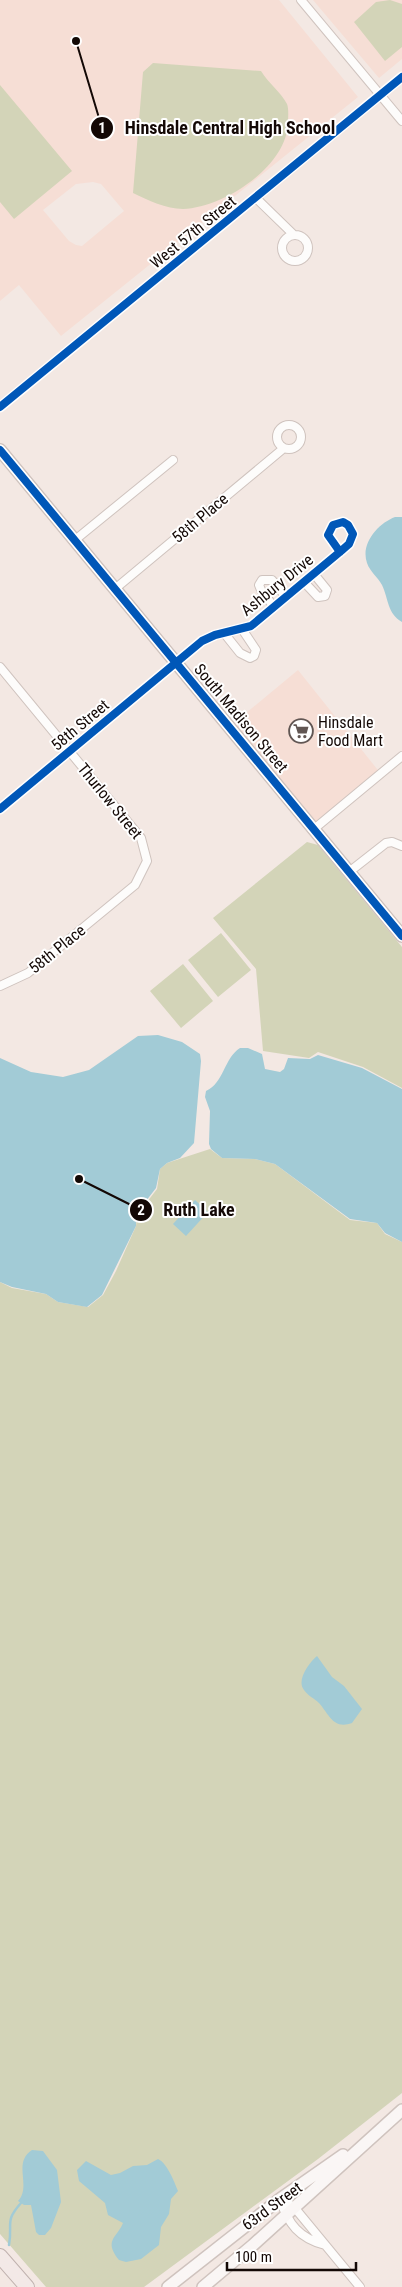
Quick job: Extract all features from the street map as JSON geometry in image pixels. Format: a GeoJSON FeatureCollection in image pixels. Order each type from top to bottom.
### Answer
{"type":"FeatureCollection","features":[{"type":"Feature","properties":{"kind":"highway"},"geometry":{"type":"LineString","coordinates":[[0,2256],[27,2287]]}},
{"type":"Feature","properties":{"kind":"street"},"geometry":{"type":"LineString","coordinates":[[301,0],[402,121]]}},
{"type":"Feature","properties":{"kind":"street","name":"West 57th Street"},"geometry":{"type":"LineString","coordinates":[[0,407],[402,77]]}},
{"type":"Feature","properties":{"kind":"street"},"geometry":{"type":"LineString","coordinates":[[256,198],[294,235]]}},
{"type":"Feature","properties":{"kind":"street","name":"58th Place"},"geometry":{"type":"LineString","coordinates":[[116,588],[284,448]]}},
{"type":"Feature","properties":{"kind":"street","name":"South Madison Street"},"geometry":{"type":"LineString","coordinates":[[0,450],[402,936]]}},
{"type":"Feature","properties":{"kind":"street"},"geometry":{"type":"LineString","coordinates":[[75,540],[174,460]]}},
{"type":"Feature","properties":{"kind":"street","name":"Ashbury Drive"},"geometry":{"type":"LineString","coordinates":[[177,662],[202,641],[251,626],[340,552]]}},
{"type":"Feature","properties":{"kind":"street"},"geometry":{"type":"LineString","coordinates":[[304,582],[318,597],[325,596],[327,590],[314,574]]}},
{"type":"Feature","properties":{"kind":"street"},"geometry":{"type":"LineString","coordinates":[[274,607],[261,590],[262,580],[272,580],[286,597]]}},
{"type":"Feature","properties":{"kind":"street"},"geometry":{"type":"LineString","coordinates":[[224,633],[240,653],[250,658],[254,656],[256,650],[242,630]]}},
{"type":"Feature","properties":{"kind":"street","name":"58th Street"},"geometry":{"type":"LineString","coordinates":[[0,809],[177,662]]}},
{"type":"Feature","properties":{"kind":"street","name":"Thurlow Street"},"geometry":{"type":"LineString","coordinates":[[0,667],[141,838],[147,861],[140,878],[102,912]]}},
{"type":"Feature","properties":{"kind":"street"},"geometry":{"type":"LineString","coordinates":[[314,829],[402,756]]}},
{"type":"Feature","properties":{"kind":"street"},"geometry":{"type":"LineString","coordinates":[[349,872],[386,843],[392,842],[402,846]]}},
{"type":"Feature","properties":{"kind":"street","name":"58th Place"},"geometry":{"type":"LineString","coordinates":[[0,986],[12,982],[35,968],[102,912]]}},
{"type":"Feature","properties":{"kind":"street","name":"63rd Street"},"geometry":{"type":"LineString","coordinates":[[202,2287],[285,2216],[402,2110]]}},
{"type":"Feature","properties":{"kind":"street","name":"63rd Street"},"geometry":{"type":"LineString","coordinates":[[168,2287],[280,2199],[379,2129]]}},
{"type":"Feature","properties":{"kind":"street"},"geometry":{"type":"LineString","coordinates":[[280,2199],[294,2207],[360,2287]]}},
{"type":"Feature","properties":{"kind":"street"},"geometry":{"type":"LineString","coordinates":[[280,2199],[285,2216],[308,2240],[324,2245]]}},
{"type":"Feature","properties":{"kind":"shaded area"},"geometry":{"type":"Polygon","coordinates":[[[0,0],[279,0],[358,97],[61,336],[19,285],[0,301],[0,0]],[[93,182],[76,184],[43,210],[69,241],[76,245],[82,246],[124,211],[101,184],[93,182]]]}},
{"type":"Feature","properties":{"kind":"shaded area"},"geometry":{"type":"Polygon","coordinates":[[[313,0],[402,0],[402,59],[379,78],[313,0]]]}},
{"type":"Feature","properties":{"kind":"shaded area"},"geometry":{"type":"Polygon","coordinates":[[[298,670],[381,774],[314,829],[228,728],[298,670]]]}},
{"type":"Feature","properties":{"kind":"green space"},"geometry":{"type":"Polygon","coordinates":[[[390,0],[402,4],[402,47],[385,61],[354,22],[376,2],[390,0]]]}},
{"type":"Feature","properties":{"kind":"green space"},"geometry":{"type":"Polygon","coordinates":[[[153,63],[261,71],[287,104],[288,111],[285,139],[277,154],[265,169],[234,193],[199,207],[183,209],[170,207],[157,204],[133,193],[143,72],[153,63]]]}},
{"type":"Feature","properties":{"kind":"green space"},"geometry":{"type":"Polygon","coordinates":[[[0,85],[72,171],[14,219],[0,202],[0,85]]]}},
{"type":"Feature","properties":{"kind":"green space"},"geometry":{"type":"Polygon","coordinates":[[[307,842],[318,845],[402,947],[402,1088],[363,1067],[318,1052],[309,1058],[263,1051],[256,969],[213,918],[307,842]]]}},
{"type":"Feature","properties":{"kind":"green space"},"geometry":{"type":"Polygon","coordinates":[[[221,933],[251,970],[218,997],[188,960],[221,933]]]}},
{"type":"Feature","properties":{"kind":"green space"},"geometry":{"type":"Polygon","coordinates":[[[183,964],[213,1001],[181,1028],[150,991],[183,964]]]}},
{"type":"Feature","properties":{"kind":"green space"},"geometry":{"type":"Polygon","coordinates":[[[210,1149],[222,1158],[255,1159],[275,1164],[350,1220],[377,1223],[385,1234],[402,1242],[402,2093],[318,2159],[144,2287],[46,2287],[0,2234],[0,1282],[12,1288],[46,1294],[58,1302],[88,1307],[103,1295],[116,1271],[136,1226],[137,1215],[157,1189],[160,1169],[167,1163],[210,1149]]]}},
{"type":"Feature","properties":{"kind":"water"},"geometry":{"type":"Polygon","coordinates":[[[395,517],[402,517],[402,622],[391,610],[382,585],[368,566],[366,556],[366,548],[372,535],[383,524],[395,517]]]}},
{"type":"Feature","properties":{"kind":"water"},"geometry":{"type":"Polygon","coordinates":[[[158,1035],[182,1042],[200,1054],[194,1143],[180,1158],[167,1163],[160,1169],[156,1188],[136,1214],[136,1226],[102,1295],[87,1307],[58,1302],[46,1294],[12,1287],[0,1282],[0,1058],[31,1072],[63,1077],[89,1070],[138,1036],[158,1035]]]}},
{"type":"Feature","properties":{"kind":"water"},"geometry":{"type":"Polygon","coordinates":[[[240,1048],[248,1048],[262,1054],[265,1069],[280,1072],[284,1069],[288,1058],[310,1059],[318,1055],[362,1068],[402,1089],[402,1242],[385,1233],[377,1223],[350,1219],[275,1164],[255,1159],[222,1158],[211,1149],[209,1144],[210,1111],[205,1097],[206,1091],[217,1082],[230,1058],[240,1048]]]}},
{"type":"Feature","properties":{"kind":"water"},"geometry":{"type":"Polygon","coordinates":[[[195,1200],[208,1212],[186,1236],[173,1224],[195,1200]]]}},
{"type":"Feature","properties":{"kind":"water"},"geometry":{"type":"Polygon","coordinates":[[[317,1656],[332,1677],[344,1686],[362,1709],[352,1723],[346,1725],[336,1723],[319,1703],[304,1690],[302,1677],[307,1667],[317,1656]]]}},
{"type":"Feature","properties":{"kind":"water"},"geometry":{"type":"Polygon","coordinates":[[[32,2150],[43,2151],[57,2170],[61,2202],[51,2228],[45,2235],[39,2235],[36,2232],[31,2205],[24,2205],[18,2201],[23,2189],[23,2161],[32,2150]]]}},
{"type":"Feature","properties":{"kind":"water"},"geometry":{"type":"Polygon","coordinates":[[[158,2159],[167,2168],[178,2191],[171,2199],[169,2214],[161,2227],[159,2245],[141,2259],[126,2262],[119,2260],[114,2253],[112,2243],[123,2223],[108,2215],[105,2203],[79,2181],[77,2170],[86,2161],[111,2175],[120,2173],[133,2166],[147,2165],[158,2159]]]}},
{"type":"Feature","properties":{"kind":"waterway"},"geometry":{"type":"LineString","coordinates":[[9,2245],[11,2219],[21,2203]]}},
{"type":"Feature","properties":{"kind":"cycle path"},"geometry":{"type":"LineString","coordinates":[[0,407],[402,77]]}},
{"type":"Feature","properties":{"kind":"cycle path"},"geometry":{"type":"LineString","coordinates":[[0,450],[402,936]]}},
{"type":"Feature","properties":{"kind":"cycle path"},"geometry":{"type":"LineString","coordinates":[[0,809],[202,641],[215,635],[251,626],[341,551],[349,544],[353,534],[348,525],[343,522],[333,525],[328,535],[340,552]]}},
{"type":"Feature","properties":{"kind":"place","name":"Hinsdale Central High School"},"geometry":{"type":"Point","coordinates":[76,41]}},
{"type":"Feature","properties":{"kind":"place","name":"Hinsdale Food Mart"},"geometry":{"type":"Point","coordinates":[301,731]}},
{"type":"Feature","properties":{"kind":"place","name":"Ruth Lake"},"geometry":{"type":"Point","coordinates":[79,1179]}}]}
